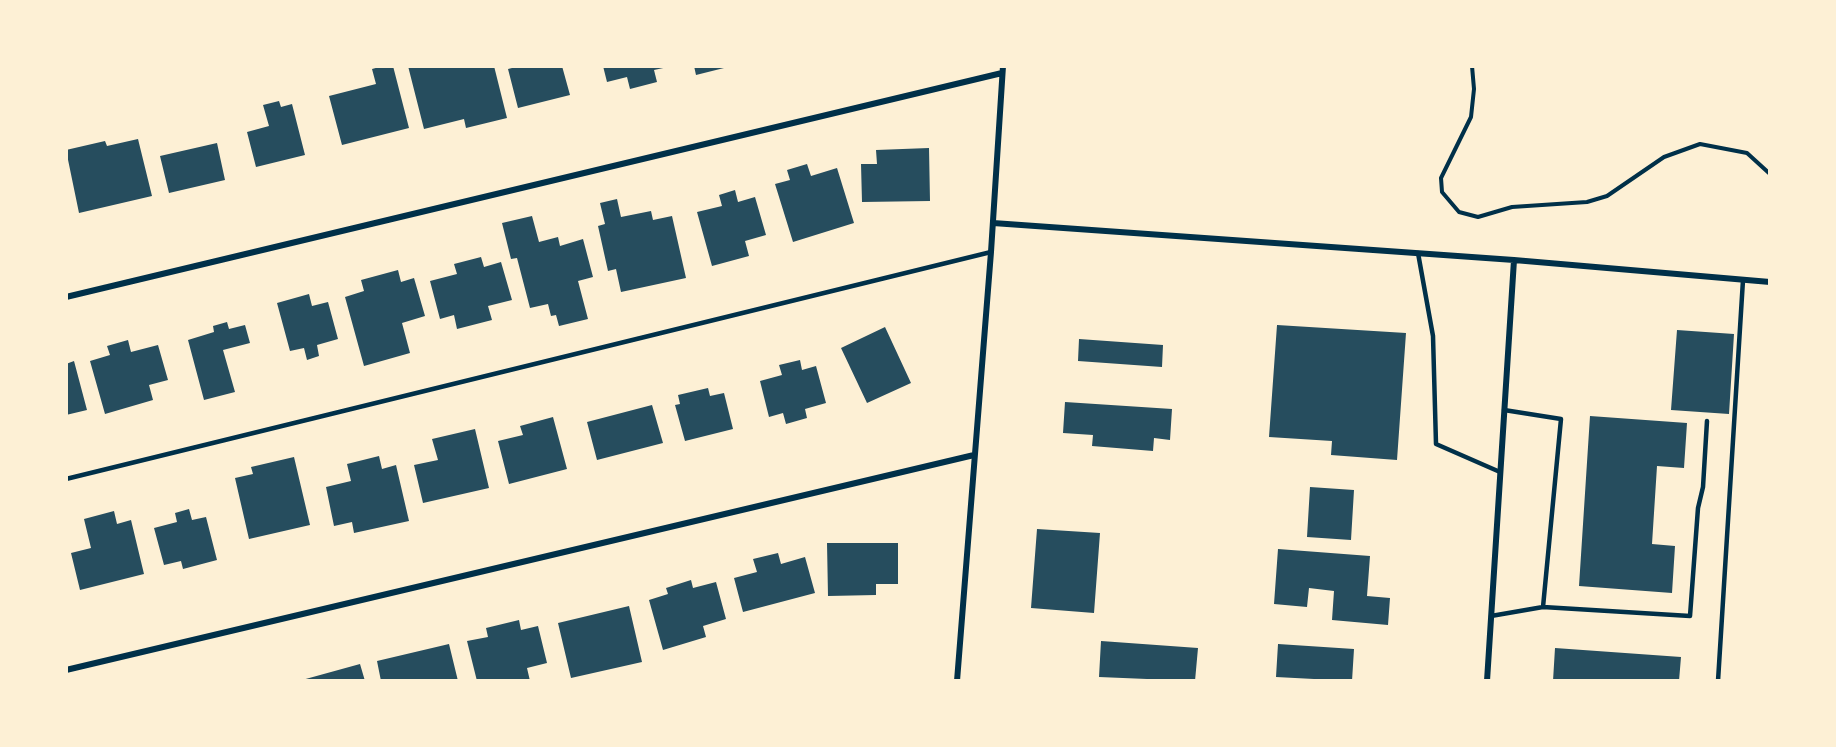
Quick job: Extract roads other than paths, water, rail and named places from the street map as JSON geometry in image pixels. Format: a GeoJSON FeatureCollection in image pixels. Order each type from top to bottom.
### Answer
{"type":"FeatureCollection","features":[{"type":"Feature","properties":{"kind":"street"},"geometry":{"type":"LineString","coordinates":[[66,297],[1003,70],[957,681]]}},
{"type":"Feature","properties":{"kind":"street"},"geometry":{"type":"LineString","coordinates":[[993,223],[1514,260],[1770,282]]}},
{"type":"Feature","properties":{"kind":"street"},"geometry":{"type":"LineString","coordinates":[[1487,681],[1514,260]]}},
{"type":"Feature","properties":{"kind":"street"},"geometry":{"type":"LineString","coordinates":[[66,670],[974,455]]}},
{"type":"Feature","properties":{"kind":"lane"},"geometry":{"type":"LineString","coordinates":[[66,479],[991,252]]}},
{"type":"Feature","properties":{"kind":"lane"},"geometry":{"type":"LineString","coordinates":[[1418,254],[1433,336],[1436,444],[1500,472]]}},
{"type":"Feature","properties":{"kind":"lane"},"geometry":{"type":"LineString","coordinates":[[1718,681],[1743,280]]}},
{"type":"Feature","properties":{"kind":"lane"},"geometry":{"type":"LineString","coordinates":[[1504,410],[1561,419],[1544,607]]}},
{"type":"Feature","properties":{"kind":"lane"},"geometry":{"type":"LineString","coordinates":[[1491,616],[1544,607],[1690,616],[1707,421]]}}]}
